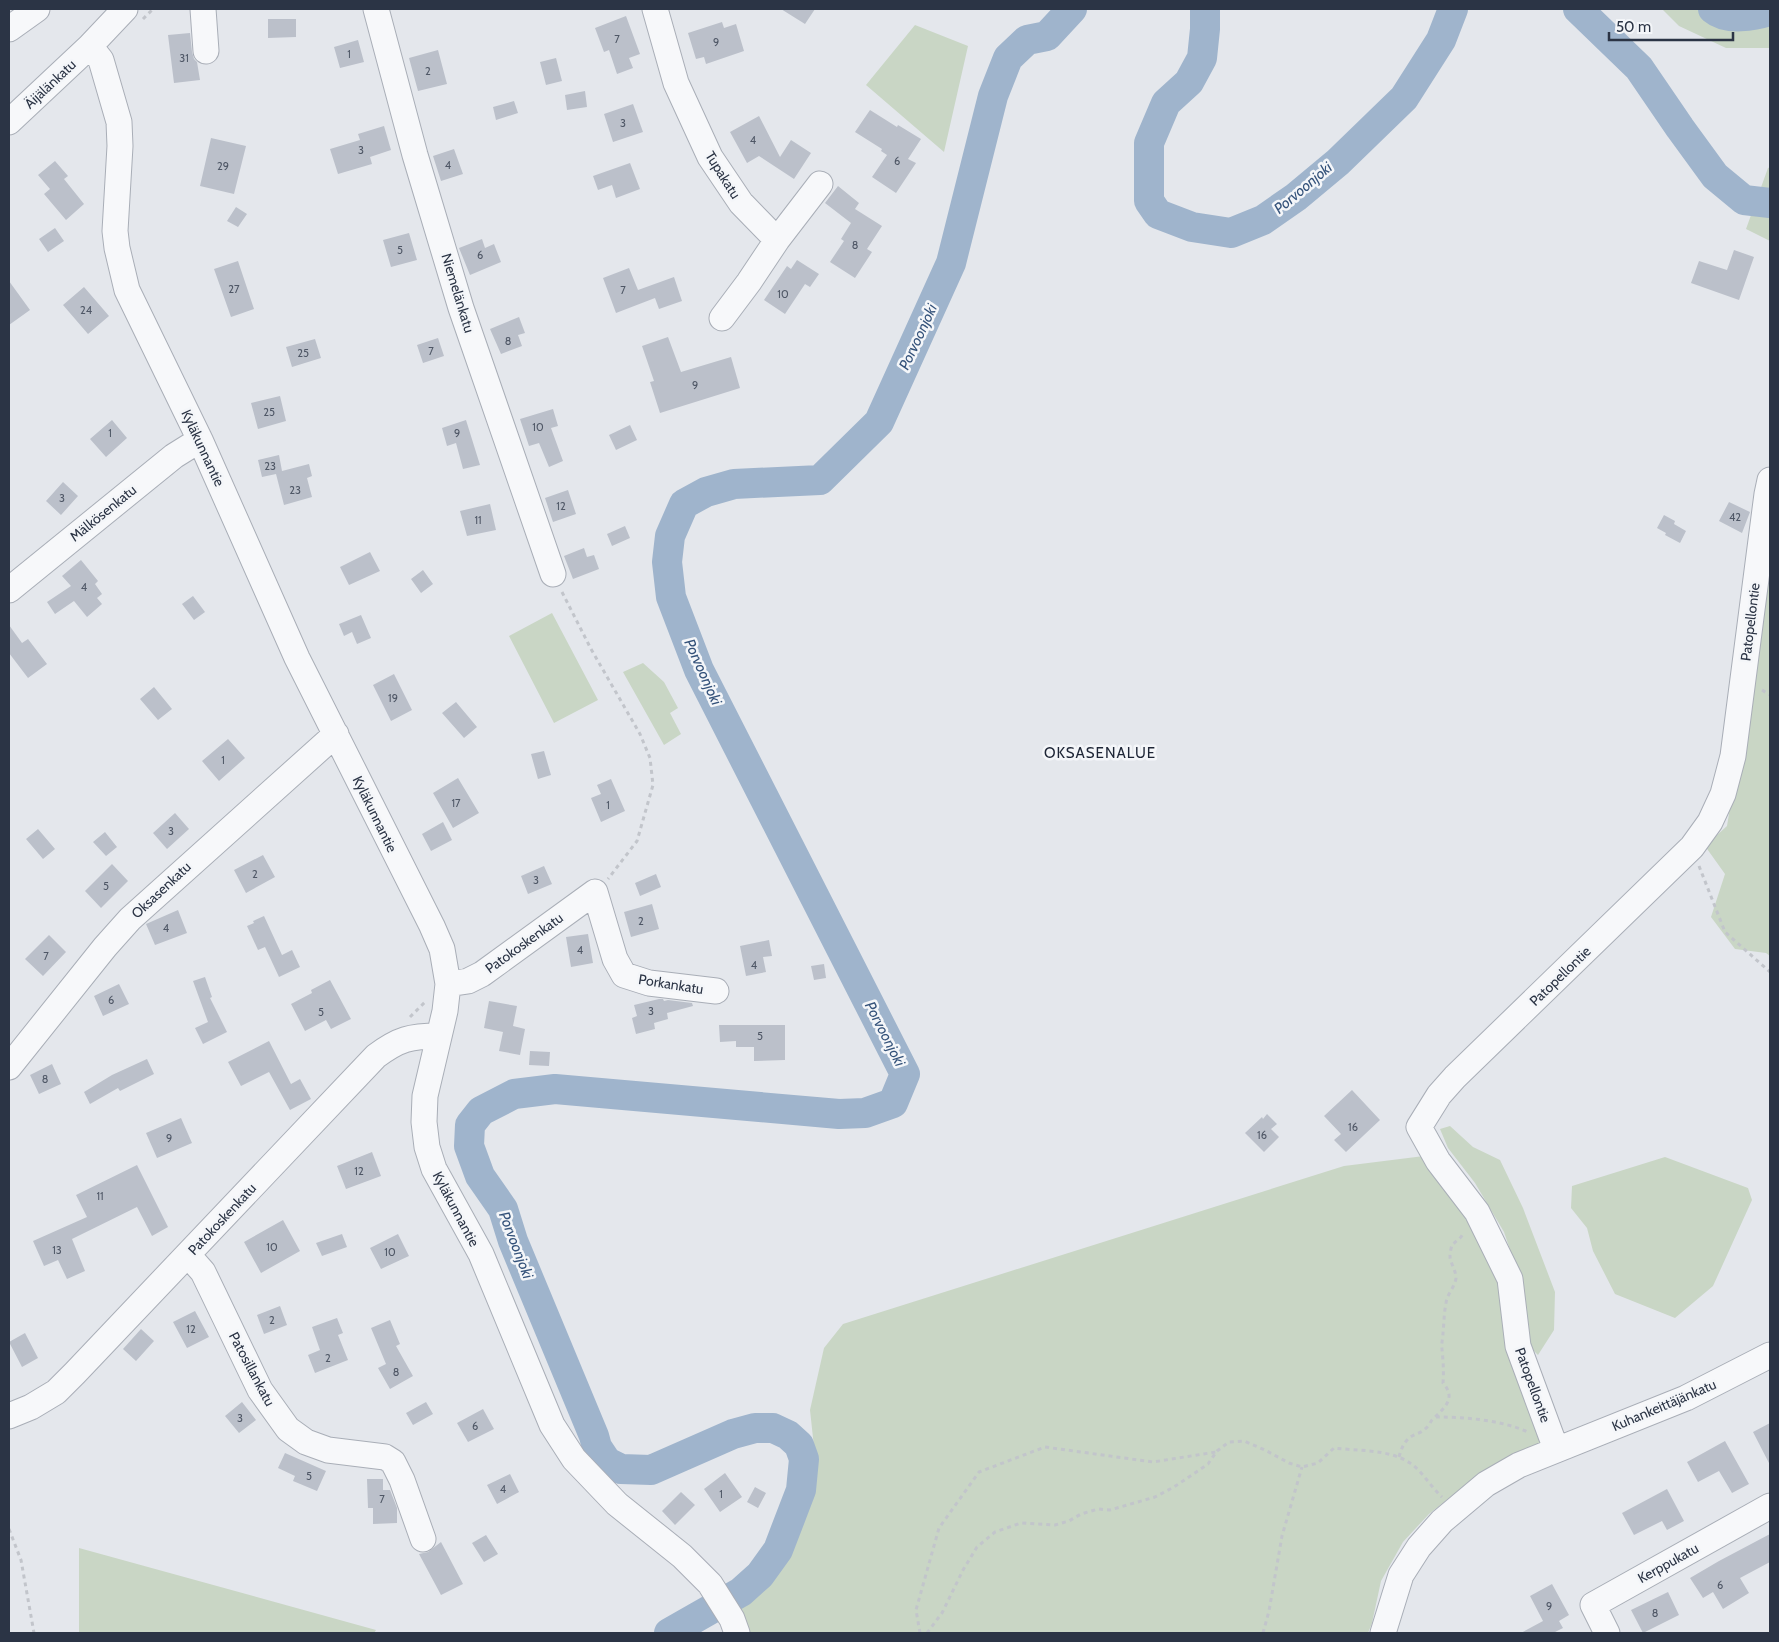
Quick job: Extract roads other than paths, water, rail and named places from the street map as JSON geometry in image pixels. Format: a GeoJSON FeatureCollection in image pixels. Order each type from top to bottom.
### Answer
{"type":"FeatureCollection","features":[{"type":"Feature","properties":{"kind":"street"},"geometry":{"type":"LineString","coordinates":[[9,29],[38,9]]}},
{"type":"Feature","properties":{"kind":"street"},"geometry":{"type":"LineString","coordinates":[[90,46],[125,9]]}},
{"type":"Feature","properties":{"kind":"street"},"geometry":{"type":"LineString","coordinates":[[203,9],[206,51]]}},
{"type":"Feature","properties":{"kind":"street","name":"Niemelänkatu"},"geometry":{"type":"LineString","coordinates":[[376,9],[415,155],[461,308],[553,574]]}},
{"type":"Feature","properties":{"kind":"street","name":"Tupakatu"},"geometry":{"type":"LineString","coordinates":[[655,9],[676,83],[710,156],[741,203],[777,240]]}},
{"type":"Feature","properties":{"kind":"street","name":"Äijälänkatu"},"geometry":{"type":"LineString","coordinates":[[9,122],[90,46]]}},
{"type":"Feature","properties":{"kind":"street","name":"Kyläkunnantie"},"geometry":{"type":"LineString","coordinates":[[90,46],[101,60],[119,122],[120,146],[115,231],[127,290],[202,442],[297,658],[442,949],[448,984],[445,1011],[425,1096],[424,1122],[426,1147],[434,1169],[481,1254],[552,1426],[574,1460],[617,1504],[682,1556],[710,1584],[734,1626]]}},
{"type":"Feature","properties":{"kind":"street"},"geometry":{"type":"LineString","coordinates":[[722,318],[750,282],[777,240],[820,184]]}},
{"type":"Feature","properties":{"kind":"street","name":"Mälkösenkatu"},"geometry":{"type":"LineString","coordinates":[[9,590],[174,456],[190,446],[202,442]]}},
{"type":"Feature","properties":{"kind":"street","name":"Patopellontie"},"geometry":{"type":"LineString","coordinates":[[1555,1446],[1518,1346],[1510,1279],[1477,1212],[1438,1161],[1419,1127],[1429,1109],[1454,1077],[1692,847],[1710,822],[1723,794],[1733,756],[1770,480]]}},
{"type":"Feature","properties":{"kind":"street","name":"Oksasenkatu"},"geometry":{"type":"LineString","coordinates":[[9,1066],[105,947],[130,919],[336,734]]}},
{"type":"Feature","properties":{"kind":"street","name":"Patokoskenkatu"},"geometry":{"type":"LineString","coordinates":[[448,984],[468,981],[482,974],[595,892]]}},
{"type":"Feature","properties":{"kind":"street","name":"Porkankatu"},"geometry":{"type":"LineString","coordinates":[[595,892],[615,959],[624,975],[649,983],[716,990]]}},
{"type":"Feature","properties":{"kind":"street","name":"Patokoskenkatu"},"geometry":{"type":"LineString","coordinates":[[9,1416],[31,1407],[56,1392],[76,1373],[376,1056],[392,1044],[403,1040],[422,1036],[439,1036]]}},
{"type":"Feature","properties":{"kind":"street","name":"Patosillankatu"},"geometry":{"type":"LineString","coordinates":[[188,1254],[203,1272],[260,1390],[288,1430],[306,1442],[328,1450],[385,1456],[393,1462],[402,1480],[423,1539]]}},
{"type":"Feature","properties":{"kind":"street","name":"Kuhankeittäjänkatu"},"geometry":{"type":"LineString","coordinates":[[1383,1633],[1401,1575],[1419,1547],[1457,1507],[1486,1484],[1555,1446],[1686,1398],[1770,1355]]}},
{"type":"Feature","properties":{"kind":"street","name":"Kerppukatu"},"geometry":{"type":"LineString","coordinates":[[1607,1633],[1593,1605],[1770,1506]]}},
{"type":"Feature","properties":{"kind":"waterway","name":"Porvoonjoki"},"geometry":{"type":"LineString","coordinates":[[669,1633],[741,1592],[760,1575],[778,1550],[801,1490],[804,1459],[799,1445],[788,1435],[773,1428],[755,1428],[733,1434],[651,1470],[621,1469],[607,1462],[597,1447],[513,1241],[503,1209],[480,1176],[469,1146],[470,1125],[481,1111],[514,1094],[555,1089],[839,1114],[865,1113],[893,1103],[905,1074],[699,670],[671,597],[667,562],[670,536],[684,504],[706,492],[734,484],[820,480],[879,422],[951,263],[993,96],[1008,58],[1027,40],[1047,36],[1072,9]]}},
{"type":"Feature","properties":{"kind":"waterway","name":"Porvoonjoki"},"geometry":{"type":"LineString","coordinates":[[1205,9],[1202,58],[1189,82],[1166,103],[1149,143],[1149,201],[1158,214],[1192,227],[1231,233],[1263,220],[1296,197],[1338,162],[1404,98],[1441,40],[1453,9]]}},
{"type":"Feature","properties":{"kind":"waterway","name":"Porvoonjoki"},"geometry":{"type":"LineString","coordinates":[[1578,9],[1639,68],[1715,176],[1744,200],[1770,203]]}},
{"type":"Feature","properties":{"kind":"waterway","name":"Porvoonjoki"},"geometry":{"type":"LineString","coordinates":[[1713,9],[1719,13],[1733,16],[1749,16],[1770,11]]}},
{"type":"Feature","properties":{"kind":"district","name":"OKSASENALUE"},"geometry":{"type":"Point","coordinates":[1100,753]}}]}
